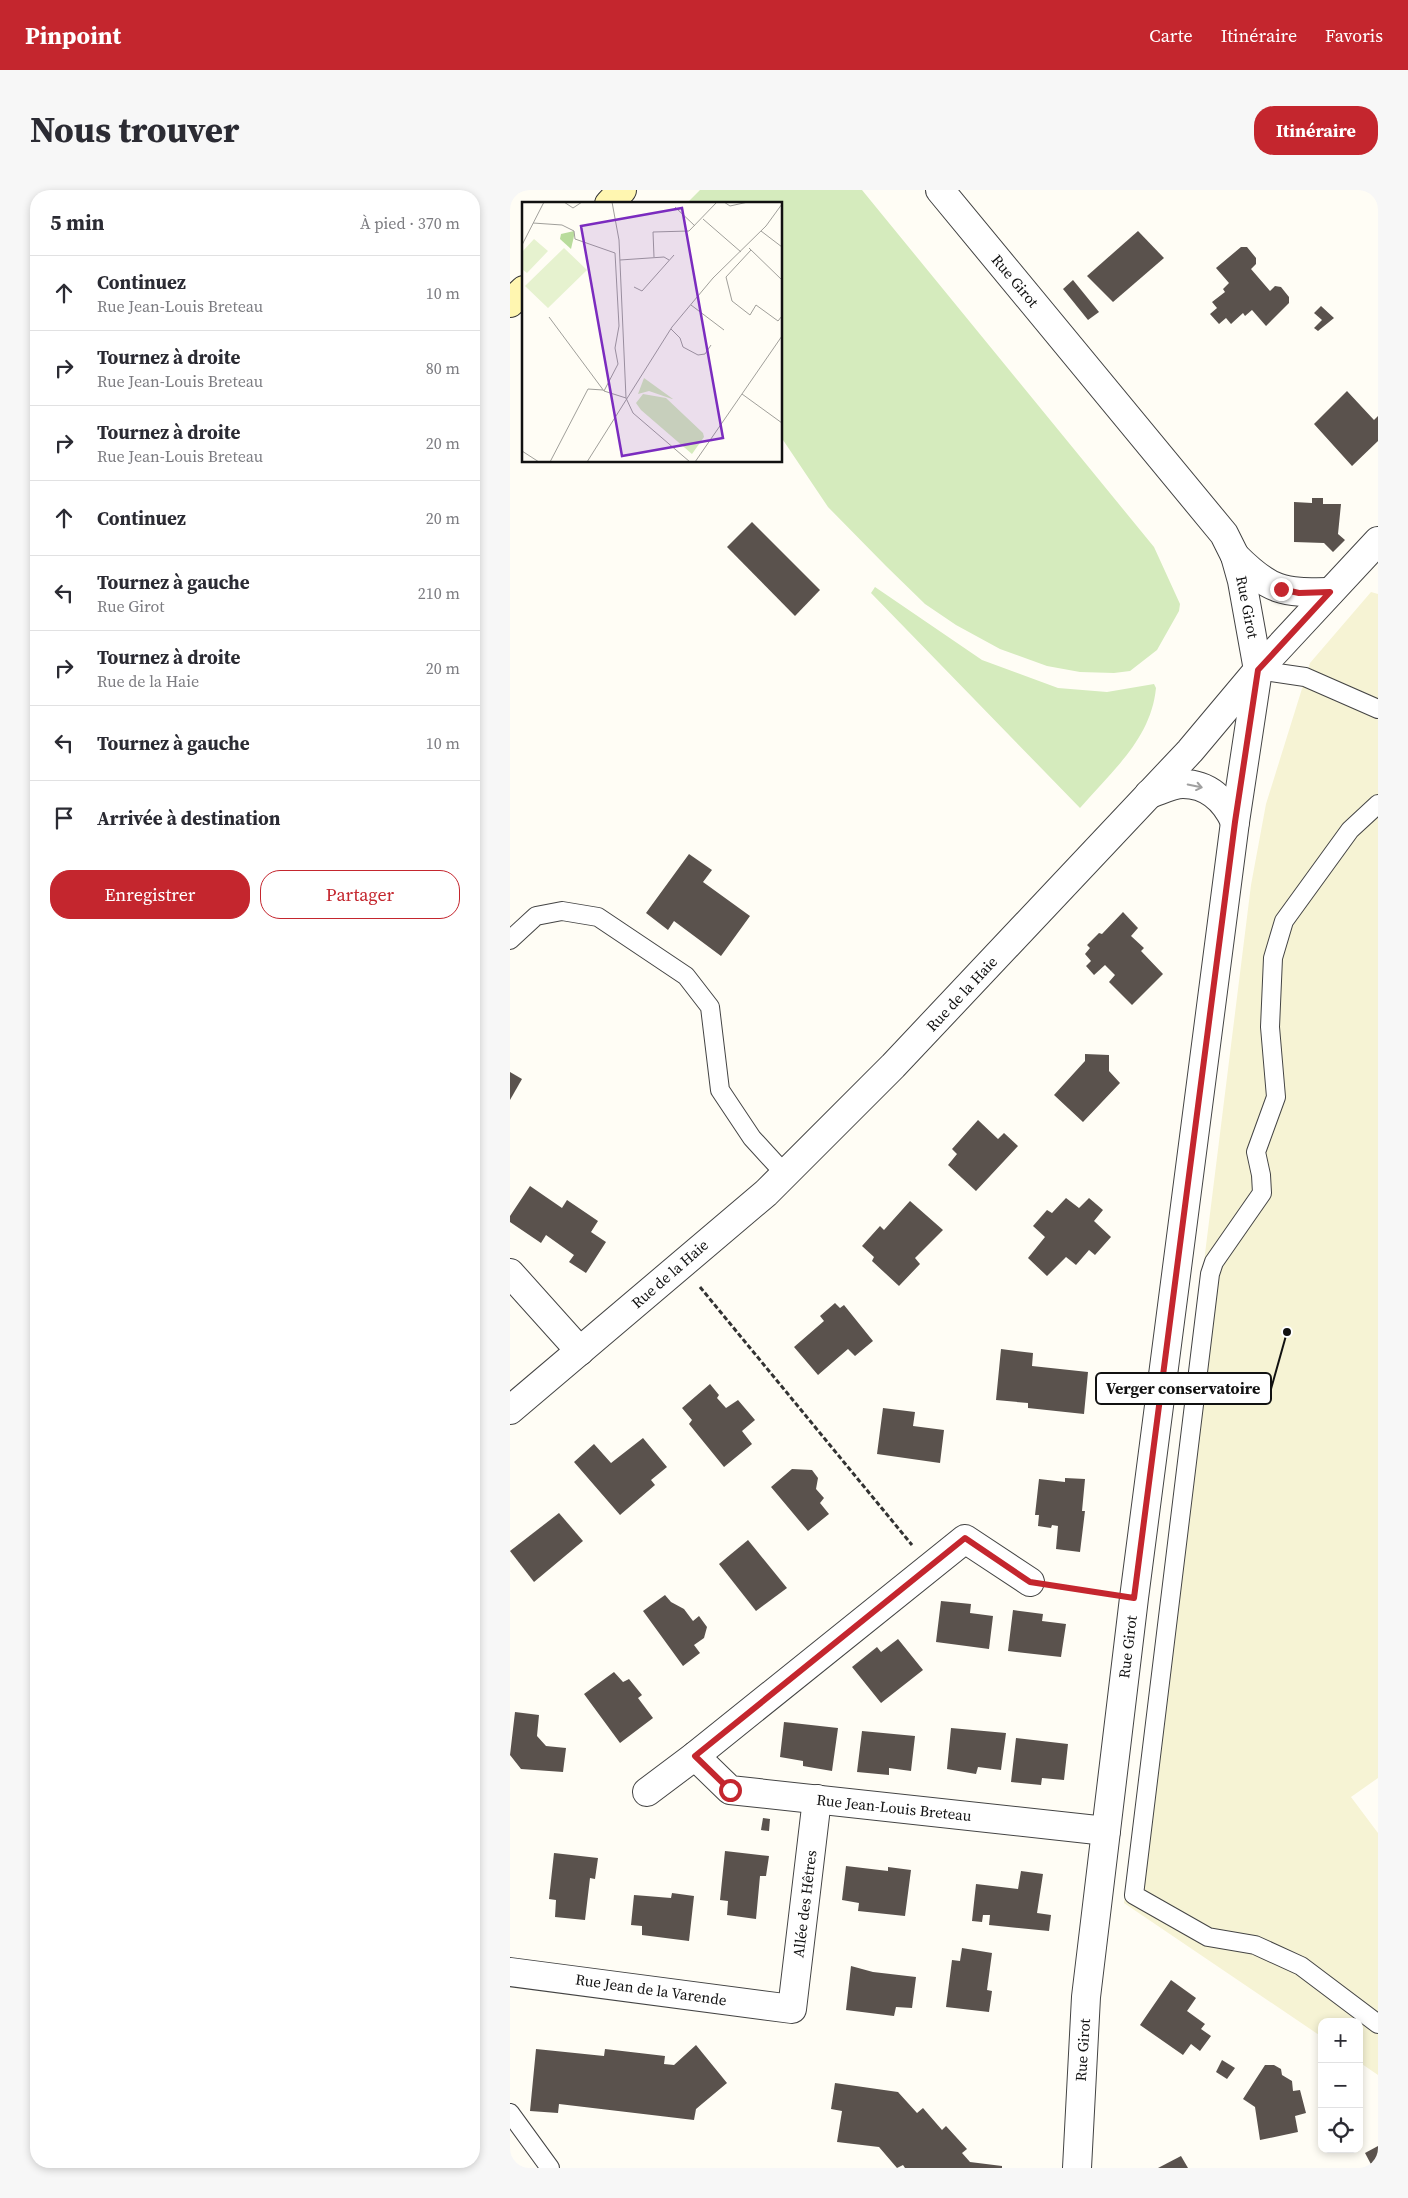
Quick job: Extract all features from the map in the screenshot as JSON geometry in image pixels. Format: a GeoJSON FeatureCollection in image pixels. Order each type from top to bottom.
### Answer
{"type":"FeatureCollection","features":[{"type":"Feature","properties":{"kind":"main road"},"geometry":{"type":"LineString","coordinates":[[611,202],[622,190]]}},
{"type":"Feature","properties":{"kind":"main road"},"geometry":{"type":"LineString","coordinates":[[510,303],[522,292]]}},
{"type":"Feature","properties":{"kind":"street","name":"Rue Girot"},"geometry":{"type":"LineString","coordinates":[[940,190],[1224,534],[1235,556],[1248,606],[1258,670],[1235,822],[1134,1598],[1086,1997],[1076,2168]]}},
{"type":"Feature","properties":{"kind":"street","name":"Rue de la Haie"},"geometry":{"type":"LineString","coordinates":[[510,1410],[766,1193],[894,1066],[1190,751],[1258,670],[1378,542]]}},
{"type":"Feature","properties":{"kind":"street"},"geometry":{"type":"LineString","coordinates":[[1235,556],[1265,584],[1299,593],[1330,592]]}},
{"type":"Feature","properties":{"kind":"street"},"geometry":{"type":"LineString","coordinates":[[1149,794],[1182,783],[1208,789],[1228,806],[1235,822]]}},
{"type":"Feature","properties":{"kind":"street"},"geometry":{"type":"LineString","coordinates":[[510,1273],[580,1351]]}},
{"type":"Feature","properties":{"kind":"street"},"geometry":{"type":"LineString","coordinates":[[647,1792],[695,1756],[965,1538],[1030,1582]]}},
{"type":"Feature","properties":{"kind":"street","name":"Rue Jean-Louis Breteau"},"geometry":{"type":"LineString","coordinates":[[695,1756],[730,1790],[1106,1831]]}},
{"type":"Feature","properties":{"kind":"street","name":"Allée des Hêtres"},"geometry":{"type":"LineString","coordinates":[[792,2009],[817,1799]]}},
{"type":"Feature","properties":{"kind":"street","name":"Rue Jean de la Varende"},"geometry":{"type":"LineString","coordinates":[[510,1972],[792,2009]]}},
{"type":"Feature","properties":{"kind":"lane"},"geometry":{"type":"LineString","coordinates":[[1258,670],[1305,677],[1378,709]]}},
{"type":"Feature","properties":{"kind":"lane"},"geometry":{"type":"LineString","coordinates":[[1378,804],[1350,830],[1284,921],[1273,958],[1270,1027],[1276,1097],[1256,1152],[1261,1175],[1262,1193],[1214,1262],[1210,1274],[1134,1896],[1208,1938],[1255,1945],[1301,1966],[1378,2024]]}},
{"type":"Feature","properties":{"kind":"lane"},"geometry":{"type":"LineString","coordinates":[[510,940],[536,916],[562,911],[598,917],[686,976],[710,1007],[720,1090],[752,1138],[785,1174]]}},
{"type":"Feature","properties":{"kind":"lane"},"geometry":{"type":"LineString","coordinates":[[510,2113],[550,2168]]}},
{"type":"Feature","properties":{"kind":"path"},"geometry":{"type":"LineString","coordinates":[[680,1264],[930,1566]]}},
{"type":"Feature","properties":{"kind":"path"},"geometry":{"type":"LineString","coordinates":[[1030,1582],[1134,1598]]}},
{"type":"Feature","properties":{"kind":"shaded area"},"geometry":{"type":"Polygon","coordinates":[[[1371,592],[1378,594],[1378,1778],[1351,1797],[1378,1833],[1378,2075],[1363,2065],[1363,2018],[1318,2018],[1318,2034],[1124,1903],[1251,885],[1266,804],[1310,663],[1371,592]]]}},
{"type":"Feature","properties":{"kind":"green space"},"geometry":{"type":"Polygon","coordinates":[[[700,190],[862,190],[1154,547],[1180,604],[1179,611],[1157,650],[1130,671],[1114,673],[1080,672],[1047,666],[1000,649],[956,625],[925,604],[828,507],[782,438],[782,202],[688,202],[700,190]]]}},
{"type":"Feature","properties":{"kind":"green space"},"geometry":{"type":"Polygon","coordinates":[[[875,587],[982,660],[1058,688],[1107,692],[1154,684],[1156,688],[1153,706],[1147,723],[1138,739],[1117,767],[1080,808],[871,593],[875,587]]]}},
{"type":"Feature","properties":{"kind":"building"},"geometry":{"type":"Polygon","coordinates":[[[1138,231],[1164,258],[1113,302],[1087,276],[1138,231]]]}},
{"type":"Feature","properties":{"kind":"building"},"geometry":{"type":"Polygon","coordinates":[[[1241,247],[1247,247],[1256,258],[1256,264],[1251,269],[1270,291],[1275,286],[1281,287],[1289,297],[1289,303],[1266,326],[1252,310],[1245,316],[1243,313],[1231,324],[1226,318],[1219,324],[1210,314],[1217,308],[1212,302],[1225,292],[1223,289],[1229,283],[1216,268],[1241,247]]]}},
{"type":"Feature","properties":{"kind":"building"},"geometry":{"type":"Polygon","coordinates":[[[1073,280],[1099,312],[1088,320],[1063,289],[1073,280]]]}},
{"type":"Feature","properties":{"kind":"building"},"geometry":{"type":"Polygon","coordinates":[[[1321,306],[1334,318],[1318,331],[1314,328],[1322,320],[1314,313],[1321,306]]]}},
{"type":"Feature","properties":{"kind":"building"},"geometry":{"type":"Polygon","coordinates":[[[1347,391],[1374,420],[1378,416],[1378,441],[1352,466],[1314,424],[1347,391]]]}},
{"type":"Feature","properties":{"kind":"building"},"geometry":{"type":"Polygon","coordinates":[[[1312,498],[1323,498],[1323,504],[1341,504],[1338,534],[1345,540],[1333,552],[1324,543],[1294,542],[1294,502],[1312,503],[1312,498]]]}},
{"type":"Feature","properties":{"kind":"building"},"geometry":{"type":"Polygon","coordinates":[[[752,522],[820,590],[795,616],[727,547],[752,522]]]}},
{"type":"Feature","properties":{"kind":"building"},"geometry":{"type":"Polygon","coordinates":[[[689,854],[712,870],[703,882],[750,916],[721,956],[674,921],[668,930],[646,913],[689,854]]]}},
{"type":"Feature","properties":{"kind":"building"},"geometry":{"type":"Polygon","coordinates":[[[1123,912],[1138,928],[1131,936],[1144,948],[1141,951],[1163,974],[1132,1005],[1109,982],[1115,975],[1105,965],[1094,975],[1086,966],[1091,961],[1085,954],[1090,948],[1087,945],[1099,933],[1102,934],[1123,912]]]}},
{"type":"Feature","properties":{"kind":"building"},"geometry":{"type":"Polygon","coordinates":[[[1085,1054],[1109,1055],[1109,1071],[1120,1083],[1083,1122],[1054,1095],[1085,1061],[1085,1054]]]}},
{"type":"Feature","properties":{"kind":"building"},"geometry":{"type":"Polygon","coordinates":[[[510,1072],[522,1079],[510,1100],[510,1072]]]}},
{"type":"Feature","properties":{"kind":"building"},"geometry":{"type":"Polygon","coordinates":[[[978,1120],[998,1139],[1004,1133],[1018,1146],[976,1191],[948,1165],[957,1154],[952,1149],[978,1120]]]}},
{"type":"Feature","properties":{"kind":"building"},"geometry":{"type":"Polygon","coordinates":[[[530,1186],[562,1208],[567,1200],[598,1221],[591,1232],[606,1242],[586,1273],[569,1262],[574,1255],[546,1235],[541,1243],[510,1222],[510,1216],[530,1186]]]}},
{"type":"Feature","properties":{"kind":"building"},"geometry":{"type":"Polygon","coordinates":[[[1066,1198],[1079,1208],[1089,1198],[1103,1210],[1094,1221],[1111,1237],[1095,1255],[1089,1250],[1076,1265],[1066,1257],[1047,1276],[1028,1258],[1045,1237],[1033,1226],[1047,1210],[1052,1213],[1066,1198]]]}},
{"type":"Feature","properties":{"kind":"building"},"geometry":{"type":"Polygon","coordinates":[[[910,1201],[943,1230],[915,1258],[920,1264],[899,1286],[872,1261],[874,1257],[862,1246],[880,1226],[884,1230],[910,1201]]]}},
{"type":"Feature","properties":{"kind":"building"},"geometry":{"type":"Polygon","coordinates":[[[835,1303],[840,1308],[844,1305],[873,1341],[855,1356],[848,1349],[818,1375],[794,1347],[824,1321],[820,1316],[835,1303]]]}},
{"type":"Feature","properties":{"kind":"building"},"geometry":{"type":"Polygon","coordinates":[[[1001,1349],[1033,1353],[1032,1366],[1088,1372],[1084,1414],[1028,1408],[1028,1403],[996,1400],[1001,1349]]]}},
{"type":"Feature","properties":{"kind":"building"},"geometry":{"type":"Polygon","coordinates":[[[710,1384],[719,1395],[717,1398],[726,1408],[738,1400],[755,1420],[742,1431],[752,1444],[724,1467],[689,1424],[692,1420],[682,1408],[710,1384]]]}},
{"type":"Feature","properties":{"kind":"building"},"geometry":{"type":"Polygon","coordinates":[[[883,1408],[915,1412],[913,1426],[944,1430],[940,1463],[877,1454],[883,1408]]]}},
{"type":"Feature","properties":{"kind":"building"},"geometry":{"type":"Polygon","coordinates":[[[643,1438],[667,1467],[651,1480],[655,1485],[620,1515],[574,1462],[594,1444],[611,1463],[643,1438]]]}},
{"type":"Feature","properties":{"kind":"building"},"geometry":{"type":"Polygon","coordinates":[[[792,1469],[812,1470],[818,1478],[816,1489],[824,1498],[820,1503],[829,1514],[808,1531],[771,1487],[792,1469]]]}},
{"type":"Feature","properties":{"kind":"building"},"geometry":{"type":"Polygon","coordinates":[[[1065,1478],[1085,1479],[1082,1511],[1085,1511],[1080,1552],[1056,1549],[1058,1526],[1052,1525],[1051,1528],[1038,1526],[1039,1515],[1035,1515],[1039,1479],[1065,1482],[1065,1478]]]}},
{"type":"Feature","properties":{"kind":"building"},"geometry":{"type":"Polygon","coordinates":[[[559,1513],[583,1541],[534,1582],[510,1551],[559,1513]]]}},
{"type":"Feature","properties":{"kind":"building"},"geometry":{"type":"Polygon","coordinates":[[[748,1540],[787,1588],[756,1611],[719,1564],[748,1540]]]}},
{"type":"Feature","properties":{"kind":"building"},"geometry":{"type":"Polygon","coordinates":[[[665,1595],[671,1602],[684,1609],[693,1621],[699,1616],[707,1627],[704,1638],[694,1645],[700,1653],[683,1666],[643,1611],[665,1595]]]}},
{"type":"Feature","properties":{"kind":"building"},"geometry":{"type":"Polygon","coordinates":[[[941,1601],[971,1604],[970,1613],[993,1616],[989,1649],[936,1642],[941,1601]]]}},
{"type":"Feature","properties":{"kind":"building"},"geometry":{"type":"Polygon","coordinates":[[[1013,1610],[1043,1614],[1042,1621],[1066,1624],[1061,1657],[1008,1651],[1013,1610]]]}},
{"type":"Feature","properties":{"kind":"building"},"geometry":{"type":"Polygon","coordinates":[[[898,1639],[923,1670],[881,1703],[852,1667],[877,1647],[881,1652],[898,1639]]]}},
{"type":"Feature","properties":{"kind":"building"},"geometry":{"type":"Polygon","coordinates":[[[614,1672],[623,1682],[629,1679],[642,1695],[638,1698],[653,1718],[620,1743],[584,1694],[614,1672]]]}},
{"type":"Feature","properties":{"kind":"building"},"geometry":{"type":"Polygon","coordinates":[[[515,1712],[539,1715],[537,1736],[546,1746],[566,1748],[563,1772],[521,1769],[510,1755],[515,1712]]]}},
{"type":"Feature","properties":{"kind":"building"},"geometry":{"type":"Polygon","coordinates":[[[784,1722],[838,1728],[832,1771],[803,1766],[803,1761],[780,1757],[784,1722]]]}},
{"type":"Feature","properties":{"kind":"building"},"geometry":{"type":"Polygon","coordinates":[[[951,1728],[1006,1733],[1001,1770],[978,1767],[976,1774],[947,1769],[951,1728]]]}},
{"type":"Feature","properties":{"kind":"building"},"geometry":{"type":"Polygon","coordinates":[[[862,1731],[915,1736],[911,1771],[889,1768],[889,1775],[857,1772],[862,1731]]]}},
{"type":"Feature","properties":{"kind":"building"},"geometry":{"type":"Polygon","coordinates":[[[1016,1738],[1068,1744],[1064,1780],[1042,1778],[1041,1785],[1011,1782],[1016,1738]]]}},
{"type":"Feature","properties":{"kind":"building"},"geometry":{"type":"Polygon","coordinates":[[[763,1818],[770,1819],[769,1831],[761,1830],[763,1818]]]}},
{"type":"Feature","properties":{"kind":"building"},"geometry":{"type":"Polygon","coordinates":[[[725,1851],[769,1856],[766,1876],[760,1876],[756,1919],[727,1915],[728,1901],[720,1900],[725,1851]]]}},
{"type":"Feature","properties":{"kind":"building"},"geometry":{"type":"Polygon","coordinates":[[[554,1853],[598,1858],[595,1879],[590,1878],[585,1920],[555,1917],[556,1900],[549,1899],[554,1853]]]}},
{"type":"Feature","properties":{"kind":"building"},"geometry":{"type":"Polygon","coordinates":[[[846,1866],[888,1871],[888,1867],[911,1870],[905,1916],[858,1911],[859,1903],[842,1900],[846,1866]]]}},
{"type":"Feature","properties":{"kind":"building"},"geometry":{"type":"Polygon","coordinates":[[[1021,1871],[1043,1874],[1037,1913],[1051,1915],[1049,1931],[989,1925],[990,1915],[983,1915],[982,1922],[972,1921],[976,1884],[1018,1889],[1021,1871]]]}},
{"type":"Feature","properties":{"kind":"building"},"geometry":{"type":"Polygon","coordinates":[[[672,1893],[694,1896],[689,1941],[642,1935],[642,1926],[631,1925],[634,1895],[671,1898],[672,1893]]]}},
{"type":"Feature","properties":{"kind":"building"},"geometry":{"type":"Polygon","coordinates":[[[962,1948],[992,1953],[987,1990],[992,1991],[989,2012],[946,2007],[952,1960],[960,1961],[962,1948]]]}},
{"type":"Feature","properties":{"kind":"building"},"geometry":{"type":"Polygon","coordinates":[[[851,1966],[873,1972],[916,1977],[912,2008],[896,2007],[894,2016],[846,2010],[851,1966]]]}},
{"type":"Feature","properties":{"kind":"building"},"geometry":{"type":"Polygon","coordinates":[[[1171,1980],[1196,1998],[1187,2011],[1205,2024],[1201,2029],[1211,2036],[1200,2051],[1191,2044],[1183,2055],[1140,2025],[1171,1980]]]}},
{"type":"Feature","properties":{"kind":"building"},"geometry":{"type":"Polygon","coordinates":[[[696,2045],[727,2083],[696,2109],[694,2120],[559,2104],[558,2113],[530,2111],[536,2049],[604,2056],[605,2049],[665,2056],[664,2064],[674,2065],[696,2045]]]}},
{"type":"Feature","properties":{"kind":"building"},"geometry":{"type":"Polygon","coordinates":[[[1222,2060],[1235,2068],[1227,2079],[1216,2072],[1222,2060]]]}},
{"type":"Feature","properties":{"kind":"building"},"geometry":{"type":"Polygon","coordinates":[[[1265,2065],[1274,2065],[1281,2069],[1282,2075],[1292,2081],[1293,2091],[1300,2090],[1306,2113],[1295,2116],[1298,2132],[1260,2140],[1255,2107],[1243,2099],[1265,2065]]]}},
{"type":"Feature","properties":{"kind":"building"},"geometry":{"type":"Polygon","coordinates":[[[835,2083],[898,2092],[917,2113],[923,2108],[942,2130],[946,2126],[967,2149],[962,2153],[970,2162],[1002,2166],[1002,2168],[905,2168],[903,2165],[897,2168],[879,2147],[837,2142],[842,2111],[831,2109],[835,2083]]]}},
{"type":"Feature","properties":{"kind":"building"},"geometry":{"type":"Polygon","coordinates":[[[1378,2146],[1378,2168],[1373,2168],[1365,2153],[1378,2146]]]}},
{"type":"Feature","properties":{"kind":"building"},"geometry":{"type":"Polygon","coordinates":[[[1181,2156],[1188,2168],[1158,2168],[1181,2156]]]}},
{"type":"Feature","properties":{"kind":"place","name":"Verger conservatoire"},"geometry":{"type":"Point","coordinates":[1287,1332]}},
{"type":"Feature","properties":{"kind":"route"},"geometry":{"type":"LineString","coordinates":[[730,1790],[695,1756],[965,1538],[1030,1582],[1134,1598],[1235,822],[1258,670],[1330,592],[1299,593],[1281,589]]}}]}
